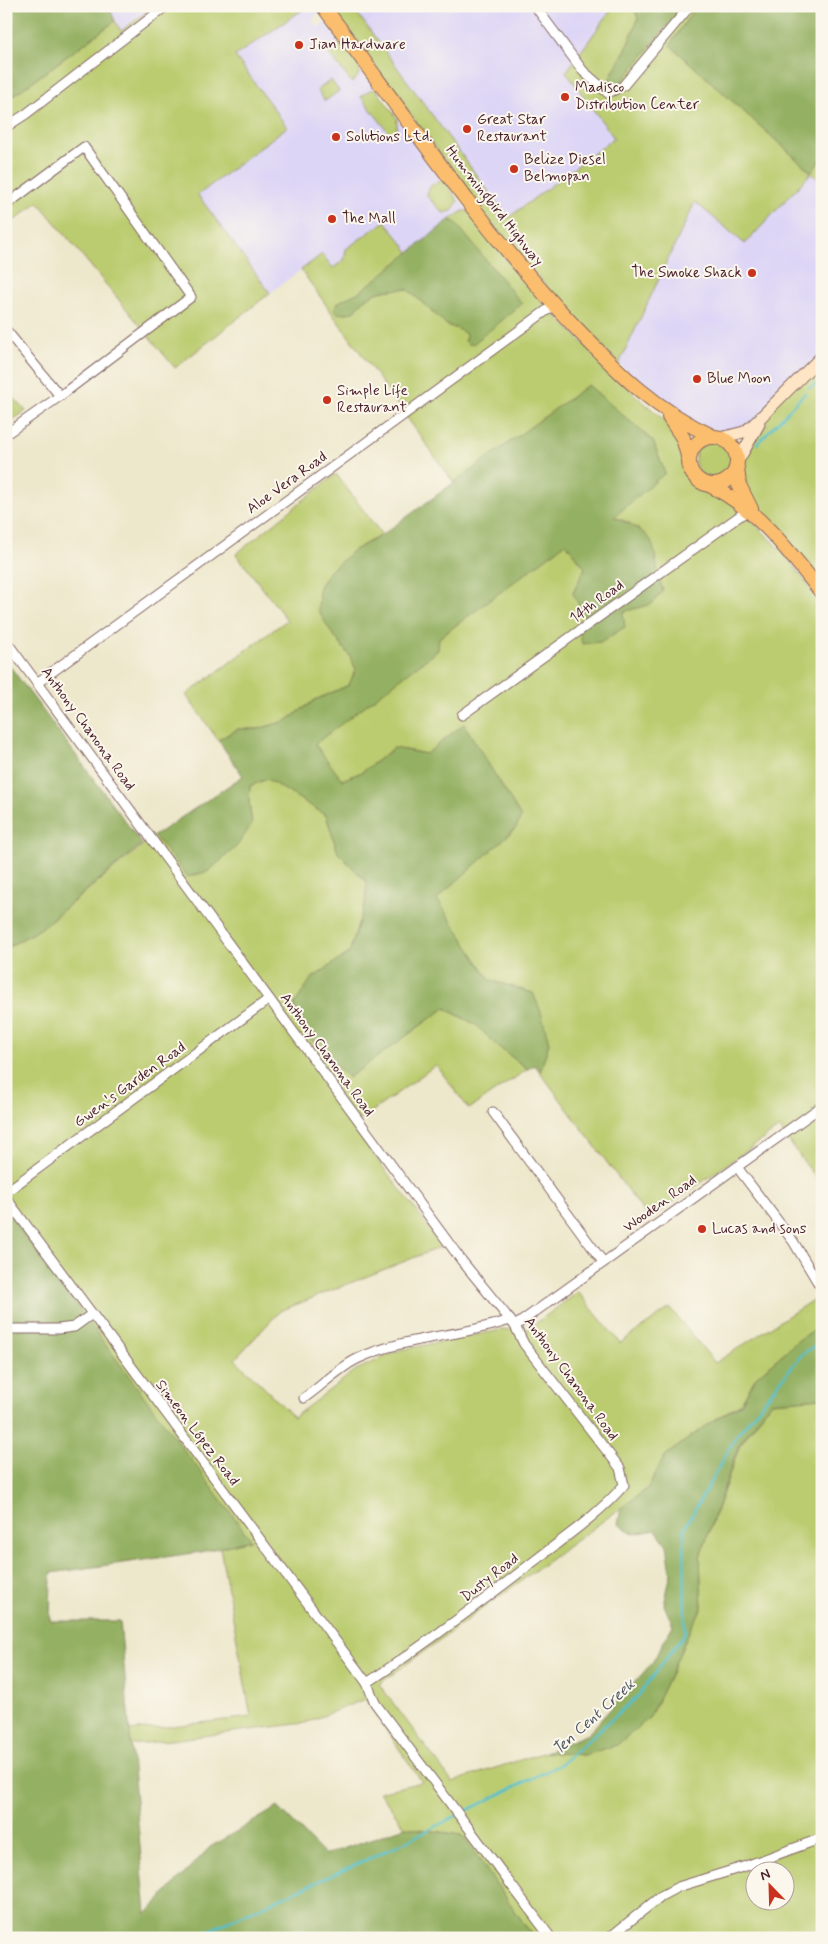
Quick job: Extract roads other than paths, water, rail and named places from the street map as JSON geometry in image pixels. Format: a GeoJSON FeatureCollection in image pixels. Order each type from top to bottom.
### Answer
{"type":"FeatureCollection","features":[{"type":"Feature","properties":{"kind":"main road","name":"Hummingbird Highway"},"geometry":{"type":"LineString","coordinates":[[323,6],[502,246],[554,305],[623,377],[660,407],[690,425],[717,437]]}},
{"type":"Feature","properties":{"kind":"main road"},"geometry":{"type":"LineString","coordinates":[[822,356],[765,414],[744,432],[707,438],[694,446],[689,461],[694,476],[728,496],[760,521],[789,552],[822,593]]}},
{"type":"Feature","properties":{"kind":"main road","name":"Hummingbird Highway"},"geometry":{"type":"LineString","coordinates":[[660,407],[679,430],[687,448],[689,461]]}},
{"type":"Feature","properties":{"kind":"main road"},"geometry":{"type":"LineString","coordinates":[[707,484],[722,484],[728,480],[765,414]]}},
{"type":"Feature","properties":{"kind":"main road"},"geometry":{"type":"LineString","coordinates":[[717,437],[733,447],[742,494],[760,521]]}},
{"type":"Feature","properties":{"kind":"street"},"geometry":{"type":"LineString","coordinates":[[6,126],[26,114],[166,6]]}},
{"type":"Feature","properties":{"kind":"street"},"geometry":{"type":"LineString","coordinates":[[535,6],[582,71],[608,93],[623,86],[690,6]]}},
{"type":"Feature","properties":{"kind":"street"},"geometry":{"type":"LineString","coordinates":[[6,205],[84,147],[191,297],[60,396],[6,434]]}},
{"type":"Feature","properties":{"kind":"street","name":"Aloe Vera Road"},"geometry":{"type":"LineString","coordinates":[[37,683],[554,305]]}},
{"type":"Feature","properties":{"kind":"street"},"geometry":{"type":"LineString","coordinates":[[6,330],[60,396]]}},
{"type":"Feature","properties":{"kind":"street","name":"14th Road"},"geometry":{"type":"LineString","coordinates":[[462,715],[748,510]]}},
{"type":"Feature","properties":{"kind":"street","name":"Anthony Chanona Road"},"geometry":{"type":"LineString","coordinates":[[6,641],[462,1261],[513,1323],[524,1344],[620,1468],[624,1485]]}},
{"type":"Feature","properties":{"kind":"street","name":"Gwen's Garden Road"},"geometry":{"type":"LineString","coordinates":[[6,1192],[269,999]]}},
{"type":"Feature","properties":{"kind":"street","name":"Wooden Road"},"geometry":{"type":"LineString","coordinates":[[304,1398],[322,1386],[341,1369],[372,1353],[396,1344],[513,1323],[603,1262],[822,1106]]}},
{"type":"Feature","properties":{"kind":"street"},"geometry":{"type":"LineString","coordinates":[[493,1112],[603,1262]]}},
{"type":"Feature","properties":{"kind":"street"},"geometry":{"type":"LineString","coordinates":[[737,1167],[792,1241],[820,1286]]}},
{"type":"Feature","properties":{"kind":"street","name":"Simeon López Road"},"geometry":{"type":"LineString","coordinates":[[6,1198],[367,1683],[375,1703],[551,1938]]}},
{"type":"Feature","properties":{"kind":"street"},"geometry":{"type":"LineString","coordinates":[[6,1329],[58,1329],[74,1327],[92,1314]]}},
{"type":"Feature","properties":{"kind":"street","name":"Dusty Road"},"geometry":{"type":"LineString","coordinates":[[367,1683],[425,1644],[579,1527],[611,1500],[624,1485]]}},
{"type":"Feature","properties":{"kind":"street"},"geometry":{"type":"LineString","coordinates":[[609,1938],[661,1896],[678,1887],[746,1866],[822,1838]]}},
{"type":"Feature","properties":{"kind":"waterway"},"geometry":{"type":"LineString","coordinates":[[809,388],[822,380]]}},
{"type":"Feature","properties":{"kind":"waterway"},"geometry":{"type":"LineString","coordinates":[[757,444],[805,393]]}},
{"type":"Feature","properties":{"kind":"waterway","name":"Ten Cent Creek"},"geometry":{"type":"LineString","coordinates":[[192,1938],[388,1850],[561,1764],[638,1696],[685,1633],[684,1529],[737,1435],[803,1353],[822,1342]]}},
{"type":"Feature","properties":{"kind":"place","name":"Jian Hardware"},"geometry":{"type":"Point","coordinates":[299,45]}},
{"type":"Feature","properties":{"kind":"place","name":"Madisco Distribution Center"},"geometry":{"type":"Point","coordinates":[565,97]}},
{"type":"Feature","properties":{"kind":"place","name":"Great Star Restaurant"},"geometry":{"type":"Point","coordinates":[467,129]}},
{"type":"Feature","properties":{"kind":"place","name":"Solutions Ltd."},"geometry":{"type":"Point","coordinates":[336,137]}},
{"type":"Feature","properties":{"kind":"place","name":"Belize Diesel Belmopan"},"geometry":{"type":"Point","coordinates":[514,169]}},
{"type":"Feature","properties":{"kind":"place","name":"The Mall"},"geometry":{"type":"Point","coordinates":[332,219]}},
{"type":"Feature","properties":{"kind":"place","name":"The Smoke Shack"},"geometry":{"type":"Point","coordinates":[752,273]}},
{"type":"Feature","properties":{"kind":"place","name":"Blue Moon"},"geometry":{"type":"Point","coordinates":[697,379]}},
{"type":"Feature","properties":{"kind":"place","name":"Simple Life Restaurant"},"geometry":{"type":"Point","coordinates":[327,400]}},
{"type":"Feature","properties":{"kind":"place","name":"Lucas and sons"},"geometry":{"type":"Point","coordinates":[702,1229]}}]}
